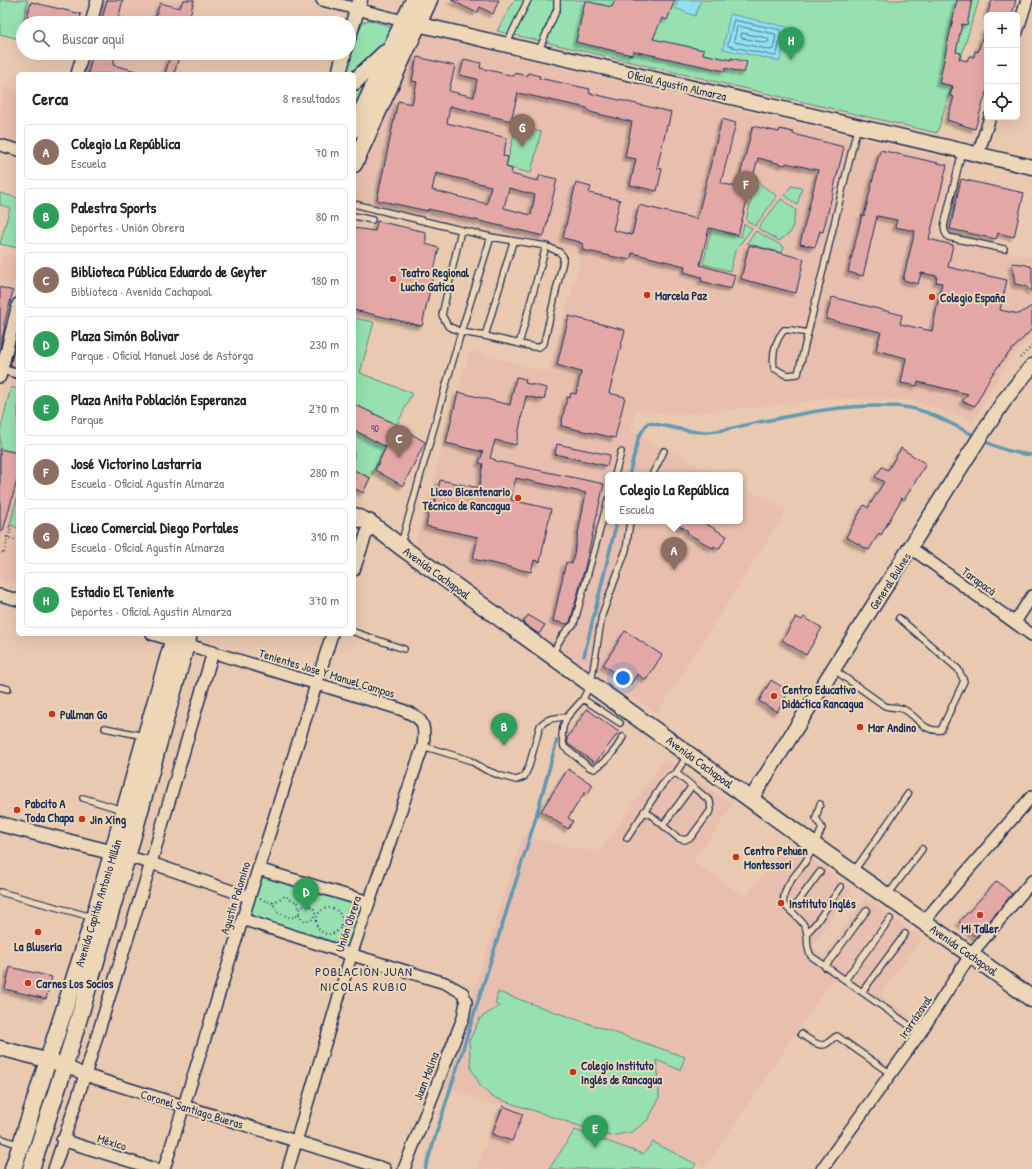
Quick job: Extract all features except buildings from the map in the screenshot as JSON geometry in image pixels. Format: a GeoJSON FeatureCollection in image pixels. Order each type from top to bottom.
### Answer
{"type":"FeatureCollection","features":[{"type":"Feature","properties":{"kind":"main road"},"geometry":{"type":"LineString","coordinates":[[356,159],[410,23],[414,0]]}},
{"type":"Feature","properties":{"kind":"main road"},"geometry":{"type":"LineString","coordinates":[[356,80],[391,48],[429,0]]}},
{"type":"Feature","properties":{"kind":"main road"},"geometry":{"type":"LineString","coordinates":[[356,125],[391,48]]}},
{"type":"Feature","properties":{"kind":"main road","name":"Avenida Cachapoal"},"geometry":{"type":"LineString","coordinates":[[356,506],[366,513],[370,523]]}},
{"type":"Feature","properties":{"kind":"main road","name":"Avenida Cachapoal"},"geometry":{"type":"LineString","coordinates":[[356,517],[370,523],[886,897],[924,921],[1032,999]]}},
{"type":"Feature","properties":{"kind":"main road","name":"Avenida Capitán Antonio Millán"},"geometry":{"type":"LineString","coordinates":[[13,1169],[94,917],[120,855],[125,811],[147,737],[181,638]]}},
{"type":"Feature","properties":{"kind":"main road","name":"Avenida Capitán Antonio Millán"},"geometry":{"type":"LineString","coordinates":[[30,1169],[65,1065],[120,855],[181,638]]}},
{"type":"Feature","properties":{"kind":"street"},"geometry":{"type":"LineString","coordinates":[[93,16],[97,0]]}},
{"type":"Feature","properties":{"kind":"street","name":"Oficial Agustín Almarza"},"geometry":{"type":"LineString","coordinates":[[322,0],[358,4],[410,23],[1032,167]]}},
{"type":"Feature","properties":{"kind":"street"},"geometry":{"type":"LineString","coordinates":[[1020,22],[1027,0]]}},
{"type":"Feature","properties":{"kind":"street"},"geometry":{"type":"LineString","coordinates":[[355,16],[358,4]]}},
{"type":"Feature","properties":{"kind":"street"},"geometry":{"type":"LineString","coordinates":[[78,72],[81,60]]}},
{"type":"Feature","properties":{"kind":"street"},"geometry":{"type":"LineString","coordinates":[[339,72],[342,60]]}},
{"type":"Feature","properties":{"kind":"street"},"geometry":{"type":"LineString","coordinates":[[978,154],[989,120]]}},
{"type":"Feature","properties":{"kind":"street"},"geometry":{"type":"LineString","coordinates":[[0,145],[16,149]]}},
{"type":"Feature","properties":{"kind":"street"},"geometry":{"type":"LineString","coordinates":[[16,312],[1,372],[16,374]]}},
{"type":"Feature","properties":{"kind":"street","name":"General Bulnes"},"geometry":{"type":"LineString","coordinates":[[751,799],[911,548],[979,438],[1006,398],[1031,368]]}},
{"type":"Feature","properties":{"kind":"street"},"geometry":{"type":"LineString","coordinates":[[356,564],[370,523]]}},
{"type":"Feature","properties":{"kind":"street","name":"Tarapacá"},"geometry":{"type":"LineString","coordinates":[[911,548],[1032,635]]}},
{"type":"Feature","properties":{"kind":"street"},"geometry":{"type":"LineString","coordinates":[[0,595],[16,599]]}},
{"type":"Feature","properties":{"kind":"street"},"geometry":{"type":"LineString","coordinates":[[1015,622],[1032,596]]}},
{"type":"Feature","properties":{"kind":"street","name":"Tenientes Jose Y Manuel Campos"},"geometry":{"type":"LineString","coordinates":[[166,636],[181,638],[213,652],[400,709],[414,715]]}},
{"type":"Feature","properties":{"kind":"street","name":"Agustín Palomino"},"geometry":{"type":"LineString","coordinates":[[164,1169],[242,920],[252,898],[258,869],[331,636]]}},
{"type":"Feature","properties":{"kind":"street"},"geometry":{"type":"LineString","coordinates":[[54,1169],[62,1140],[85,1075],[213,652]]}},
{"type":"Feature","properties":{"kind":"street","name":"Unión Obrera"},"geometry":{"type":"LineString","coordinates":[[288,1169],[352,955],[423,746],[424,727],[420,720],[414,715]]}},
{"type":"Feature","properties":{"kind":"street"},"geometry":{"type":"LineString","coordinates":[[924,921],[1032,796]]}},
{"type":"Feature","properties":{"kind":"street"},"geometry":{"type":"LineString","coordinates":[[0,824],[150,863],[252,898]]}},
{"type":"Feature","properties":{"kind":"street"},"geometry":{"type":"LineString","coordinates":[[258,869],[369,902]]}},
{"type":"Feature","properties":{"kind":"street","name":"Irarrázaval"},"geometry":{"type":"LineString","coordinates":[[822,1169],[920,1033],[971,954],[1032,881]]}},
{"type":"Feature","properties":{"kind":"street"},"geometry":{"type":"LineString","coordinates":[[242,920],[352,955]]}},
{"type":"Feature","properties":{"kind":"street","name":"Juan Molina"},"geometry":{"type":"LineString","coordinates":[[352,955],[446,983],[463,992],[466,1002],[463,1018],[404,1169]]}},
{"type":"Feature","properties":{"kind":"street","name":"Coronel Santiago Bueras"},"geometry":{"type":"LineString","coordinates":[[0,1048],[65,1065],[85,1075],[385,1169]]}},
{"type":"Feature","properties":{"kind":"street","name":"México"},"geometry":{"type":"LineString","coordinates":[[62,1140],[155,1169]]}},
{"type":"Feature","properties":{"kind":"lane"},"geometry":{"type":"LineString","coordinates":[[506,45],[528,0]]}},
{"type":"Feature","properties":{"kind":"lane"},"geometry":{"type":"LineString","coordinates":[[537,52],[557,8],[557,0]]}},
{"type":"Feature","properties":{"kind":"lane"},"geometry":{"type":"LineString","coordinates":[[808,333],[784,330],[779,336],[774,349],[774,368],[786,375],[798,374],[808,333],[858,126]]}},
{"type":"Feature","properties":{"kind":"lane"},"geometry":{"type":"LineString","coordinates":[[962,150],[944,226],[945,232],[948,237],[1004,249]]}},
{"type":"Feature","properties":{"kind":"lane"},"geometry":{"type":"LineString","coordinates":[[356,204],[513,242],[546,246],[559,252],[563,256],[563,260],[544,343],[539,347],[461,332],[448,326],[442,314],[461,230]]}},
{"type":"Feature","properties":{"kind":"lane"},"geometry":{"type":"LineString","coordinates":[[356,216],[372,220]]}},
{"type":"Feature","properties":{"kind":"lane"},"geometry":{"type":"LineString","coordinates":[[400,546],[461,332],[491,237]]}},
{"type":"Feature","properties":{"kind":"lane"},"geometry":{"type":"LineString","coordinates":[[485,336],[513,242]]}},
{"type":"Feature","properties":{"kind":"lane"},"geometry":{"type":"LineString","coordinates":[[519,344],[546,246]]}},
{"type":"Feature","properties":{"kind":"lane"},"geometry":{"type":"LineString","coordinates":[[654,472],[664,451]]}},
{"type":"Feature","properties":{"kind":"lane"},"geometry":{"type":"LineString","coordinates":[[616,472],[621,452]]}},
{"type":"Feature","properties":{"kind":"lane"},"geometry":{"type":"LineString","coordinates":[[552,655],[561,638],[574,624],[605,511]]}},
{"type":"Feature","properties":{"kind":"lane"},"geometry":{"type":"LineString","coordinates":[[624,737],[616,750],[604,764],[594,769],[588,767],[564,747],[562,736],[563,727],[567,717],[583,699],[591,683],[602,615],[626,550],[630,524]]}},
{"type":"Feature","properties":{"kind":"lane"},"geometry":{"type":"LineString","coordinates":[[833,669],[885,706],[903,709],[930,731],[941,730],[964,681],[958,669],[899,618]]}},
{"type":"Feature","properties":{"kind":"lane"},"geometry":{"type":"LineString","coordinates":[[356,633],[404,649]]}},
{"type":"Feature","properties":{"kind":"lane"},"geometry":{"type":"LineString","coordinates":[[0,688],[8,689]]}},
{"type":"Feature","properties":{"kind":"lane"},"geometry":{"type":"LineString","coordinates":[[583,699],[620,723]]}},
{"type":"Feature","properties":{"kind":"lane"},"geometry":{"type":"LineString","coordinates":[[423,746],[469,760],[486,770],[516,780],[524,777],[529,766],[540,726],[544,721],[552,718],[567,717]]}},
{"type":"Feature","properties":{"kind":"lane"},"geometry":{"type":"LineString","coordinates":[[105,728],[147,737]]}},
{"type":"Feature","properties":{"kind":"lane"},"geometry":{"type":"LineString","coordinates":[[627,838],[662,784],[670,776],[676,773],[688,754]]}},
{"type":"Feature","properties":{"kind":"lane"},"geometry":{"type":"LineString","coordinates":[[644,811],[678,838],[684,840],[691,837],[711,810],[710,800],[676,773]]}},
{"type":"Feature","properties":{"kind":"lane"},"geometry":{"type":"LineString","coordinates":[[663,825],[692,786]]}},
{"type":"Feature","properties":{"kind":"lane"},"geometry":{"type":"LineString","coordinates":[[853,872],[908,794]]}},
{"type":"Feature","properties":{"kind":"lane"},"geometry":{"type":"LineString","coordinates":[[83,798],[125,811]]}},
{"type":"Feature","properties":{"kind":"lane"},"geometry":{"type":"LineString","coordinates":[[820,804],[816,818],[822,828],[806,860],[786,887],[783,897],[784,905],[804,924],[807,934],[806,943],[808,952],[811,956],[920,1033]]}},
{"type":"Feature","properties":{"kind":"lane"},"geometry":{"type":"LineString","coordinates":[[886,897],[922,849]]}},
{"type":"Feature","properties":{"kind":"lane"},"geometry":{"type":"LineString","coordinates":[[791,912],[820,872]]}},
{"type":"Feature","properties":{"kind":"lane"},"geometry":{"type":"LineString","coordinates":[[807,934],[841,887]]}},
{"type":"Feature","properties":{"kind":"lane"},"geometry":{"type":"LineString","coordinates":[[0,892],[94,917]]}},
{"type":"Feature","properties":{"kind":"lane"},"geometry":{"type":"LineString","coordinates":[[825,967],[867,910]]}},
{"type":"Feature","properties":{"kind":"lane"},"geometry":{"type":"LineString","coordinates":[[845,980],[890,919]]}},
{"type":"Feature","properties":{"kind":"lane"},"geometry":{"type":"LineString","coordinates":[[862,992],[905,934]]}},
{"type":"Feature","properties":{"kind":"lane"},"geometry":{"type":"LineString","coordinates":[[801,1034],[817,1044],[826,1044],[837,1036],[891,1074]]}},
{"type":"Feature","properties":{"kind":"lane"},"geometry":{"type":"LineString","coordinates":[[0,1138],[21,1146]]}},
{"type":"Feature","properties":{"kind":"path"},"geometry":{"type":"LineString","coordinates":[[2,552],[4,554],[11,527],[8,526]]}},
{"type":"Feature","properties":{"kind":"path"},"geometry":{"type":"LineString","coordinates":[[6,537],[16,540]]}},
{"type":"Feature","properties":{"kind":"path"},"geometry":{"type":"LineString","coordinates":[[252,898],[273,903],[284,896],[298,903],[300,909],[299,915],[301,919],[306,922],[311,920],[316,916],[322,910],[325,908],[334,909],[341,918],[340,926],[338,930],[330,934],[322,932],[316,925],[316,916],[314,908],[309,905],[304,905],[300,909]]}},
{"type":"Feature","properties":{"kind":"path"},"geometry":{"type":"LineString","coordinates":[[273,903],[277,912],[291,918],[299,915]]}},
{"type":"Feature","properties":{"kind":"path"},"geometry":{"type":"LineString","coordinates":[[340,926],[354,930]]}},
{"type":"Feature","properties":{"kind":"shaded area"},"geometry":{"type":"Polygon","coordinates":[[[103,0],[197,0],[193,16],[99,16],[103,0]]]}},
{"type":"Feature","properties":{"kind":"shaded area"},"geometry":{"type":"Polygon","coordinates":[[[423,34],[850,137],[953,160],[935,236],[1032,257],[1032,337],[1009,360],[973,420],[911,400],[825,398],[807,402],[676,415],[636,410],[631,432],[712,472],[605,472],[605,524],[743,524],[743,488],[787,510],[657,713],[575,661],[415,545],[470,350],[548,372],[582,255],[356,200],[356,181],[423,34]]]}},
{"type":"Feature","properties":{"kind":"shaded area"},"geometry":{"type":"Polygon","coordinates":[[[87,60],[181,60],[179,69],[191,72],[84,72],[87,60]]]}},
{"type":"Feature","properties":{"kind":"shaded area"},"geometry":{"type":"Polygon","coordinates":[[[5,87],[16,90],[16,145],[0,141],[0,105],[5,87]]]}},
{"type":"Feature","properties":{"kind":"shaded area"},"geometry":{"type":"Polygon","coordinates":[[[3,254],[16,257],[16,278],[13,289],[0,285],[0,263],[3,254]]]}},
{"type":"Feature","properties":{"kind":"shaded area"},"geometry":{"type":"Polygon","coordinates":[[[0,449],[16,453],[16,584],[0,580],[0,449]]]}},
{"type":"Feature","properties":{"kind":"shaded area","name":"Colegio Instituto Inglés de Rancagua"},"geometry":{"type":"Polygon","coordinates":[[[665,758],[733,805],[693,862],[746,897],[787,842],[852,890],[812,946],[823,956],[865,898],[922,939],[879,994],[912,1018],[907,1029],[842,980],[831,981],[705,1168],[653,1142],[643,1154],[576,1130],[549,1169],[476,1169],[501,1107],[443,1087],[523,836],[599,853],[665,758]]]}},
{"type":"Feature","properties":{"kind":"green space"},"geometry":{"type":"Polygon","coordinates":[[[0,0],[28,0],[24,16],[16,16],[16,38],[0,34],[0,0]]]}},
{"type":"Feature","properties":{"kind":"green space"},"geometry":{"type":"Polygon","coordinates":[[[514,0],[979,0],[937,133],[497,31],[514,0]]]}},
{"type":"Feature","properties":{"kind":"green space"},"geometry":{"type":"Polygon","coordinates":[[[369,20],[389,26],[392,32],[387,46],[356,72],[346,72],[350,60],[356,60],[356,41],[362,23],[369,20]]]}},
{"type":"Feature","properties":{"kind":"green space"},"geometry":{"type":"Polygon","coordinates":[[[372,75],[356,111],[356,89],[372,75]]]}},
{"type":"Feature","properties":{"kind":"green space"},"geometry":{"type":"Polygon","coordinates":[[[516,126],[541,132],[531,173],[506,167],[516,126]]]}},
{"type":"Feature","properties":{"kind":"green space"},"geometry":{"type":"Polygon","coordinates":[[[756,181],[777,196],[755,226],[746,220],[756,181]]]}},
{"type":"Feature","properties":{"kind":"green space"},"geometry":{"type":"Polygon","coordinates":[[[791,186],[802,188],[797,205],[785,195],[791,186]]]}},
{"type":"Feature","properties":{"kind":"green space"},"geometry":{"type":"Polygon","coordinates":[[[0,193],[16,197],[16,248],[0,244],[10,208],[0,205],[0,193]]]}},
{"type":"Feature","properties":{"kind":"green space"},"geometry":{"type":"Polygon","coordinates":[[[781,199],[796,210],[791,232],[779,241],[758,228],[781,199]]]}},
{"type":"Feature","properties":{"kind":"green space"},"geometry":{"type":"Polygon","coordinates":[[[715,213],[728,216],[724,233],[741,237],[744,224],[752,228],[735,251],[730,271],[703,264],[715,213]]]}},
{"type":"Feature","properties":{"kind":"green space"},"geometry":{"type":"Polygon","coordinates":[[[756,231],[784,247],[782,253],[747,243],[756,231]]]}},
{"type":"Feature","properties":{"kind":"green space"},"geometry":{"type":"Polygon","coordinates":[[[356,318],[374,322],[360,373],[412,393],[397,425],[356,405],[356,318]]]}},
{"type":"Feature","properties":{"kind":"green space"},"geometry":{"type":"Polygon","coordinates":[[[11,387],[16,388],[16,453],[0,449],[0,431],[11,387]]]}},
{"type":"Feature","properties":{"kind":"green space"},"geometry":{"type":"Polygon","coordinates":[[[356,431],[386,447],[370,478],[356,471],[356,431]]]}},
{"type":"Feature","properties":{"kind":"green space"},"geometry":{"type":"Polygon","coordinates":[[[16,502],[16,527],[10,525],[16,502]]]}},
{"type":"Feature","properties":{"kind":"green space"},"geometry":{"type":"Polygon","coordinates":[[[263,875],[362,905],[346,950],[249,917],[263,875]]]}},
{"type":"Feature","properties":{"kind":"green space"},"geometry":{"type":"Polygon","coordinates":[[[498,992],[685,1057],[680,1070],[656,1060],[659,1078],[659,1099],[648,1120],[632,1132],[610,1136],[492,1097],[481,1087],[471,1068],[469,1041],[480,1018],[500,1006],[495,1004],[498,992]]]}},
{"type":"Feature","properties":{"kind":"green space"},"geometry":{"type":"Polygon","coordinates":[[[575,1130],[643,1154],[653,1142],[696,1164],[693,1169],[549,1169],[575,1130]]]}},
{"type":"Feature","properties":{"kind":"water"},"geometry":{"type":"Polygon","coordinates":[[[678,0],[701,0],[695,16],[675,8],[678,0]]]}},
{"type":"Feature","properties":{"kind":"water"},"geometry":{"type":"Polygon","coordinates":[[[730,14],[787,27],[780,61],[723,49],[730,14]]]}},
{"type":"Feature","properties":{"kind":"waterway"},"geometry":{"type":"LineString","coordinates":[[630,472],[639,436],[648,423],[698,432],[713,432],[823,410],[867,406],[896,406],[923,411],[977,437]]}},
{"type":"Feature","properties":{"kind":"waterway"},"geometry":{"type":"LineString","coordinates":[[982,440],[1006,450],[1032,455]]}},
{"type":"Feature","properties":{"kind":"waterway"},"geometry":{"type":"LineString","coordinates":[[584,656],[616,524]]}},
{"type":"Feature","properties":{"kind":"waterway"},"geometry":{"type":"LineString","coordinates":[[425,1169],[534,824],[557,740]]}},
{"type":"Feature","properties":{"kind":"place","name":"Estadio El Teniente"},"geometry":{"type":"Point","coordinates":[791,60]}},
{"type":"Feature","properties":{"kind":"place","name":"Liceo Comercial Diego Portales"},"geometry":{"type":"Point","coordinates":[522,147]}},
{"type":"Feature","properties":{"kind":"place","name":"José Victorino Lastarria"},"geometry":{"type":"Point","coordinates":[746,204]}},
{"type":"Feature","properties":{"kind":"place","name":"Teatro Regional Lucho Gatica"},"geometry":{"type":"Point","coordinates":[393,279]}},
{"type":"Feature","properties":{"kind":"place","name":"Marcela Paz"},"geometry":{"type":"Point","coordinates":[647,295]}},
{"type":"Feature","properties":{"kind":"place","name":"Colegio España"},"geometry":{"type":"Point","coordinates":[932,297]}},
{"type":"Feature","properties":{"kind":"place","name":"Biblioteca Pública Eduardo de Geyter"},"geometry":{"type":"Point","coordinates":[399,458]}},
{"type":"Feature","properties":{"kind":"place","name":"Liceo Bicentenario Técnico de Rancagua"},"geometry":{"type":"Point","coordinates":[518,498]}},
{"type":"Feature","properties":{"kind":"place","name":"Colegio La República"},"geometry":{"type":"Point","coordinates":[674,570]}},
{"type":"Feature","properties":{"kind":"place","name":"Centro Educativo Didáctica Rancagua"},"geometry":{"type":"Point","coordinates":[774,696]}},
{"type":"Feature","properties":{"kind":"place","name":"Pullman Go"},"geometry":{"type":"Point","coordinates":[52,714]}},
{"type":"Feature","properties":{"kind":"place","name":"Mar Andino"},"geometry":{"type":"Point","coordinates":[860,727]}},
{"type":"Feature","properties":{"kind":"place","name":"Palestra Sports"},"geometry":{"type":"Point","coordinates":[504,746]}},
{"type":"Feature","properties":{"kind":"place","name":"Pabcito A Toda Chapa"},"geometry":{"type":"Point","coordinates":[17,810]}},
{"type":"Feature","properties":{"kind":"place","name":"Jin Xing"},"geometry":{"type":"Point","coordinates":[82,819]}},
{"type":"Feature","properties":{"kind":"place","name":"Centro Pehuen Montessori"},"geometry":{"type":"Point","coordinates":[736,857]}},
{"type":"Feature","properties":{"kind":"place","name":"Instituto Inglés"},"geometry":{"type":"Point","coordinates":[781,903]}},
{"type":"Feature","properties":{"kind":"place","name":"Plaza Simón Bolivar"},"geometry":{"type":"Point","coordinates":[306,911]}},
{"type":"Feature","properties":{"kind":"place","name":"Mi Taller"},"geometry":{"type":"Point","coordinates":[980,915]}},
{"type":"Feature","properties":{"kind":"place","name":"La Blusería"},"geometry":{"type":"Point","coordinates":[38,932]}},
{"type":"Feature","properties":{"kind":"place","name":"Carnes Los Socios"},"geometry":{"type":"Point","coordinates":[28,983]}},
{"type":"Feature","properties":{"kind":"place","name":"Colegio Instituto Inglés de Rancagua"},"geometry":{"type":"Point","coordinates":[573,1072]}},
{"type":"Feature","properties":{"kind":"place","name":"Plaza Anita Población Esperanza"},"geometry":{"type":"Point","coordinates":[595,1148]}},
{"type":"Feature","properties":{"kind":"district","name":"POBLACIÓN JUAN NICOLAS RUBIO"},"geometry":{"type":"Point","coordinates":[364,978]}}]}
